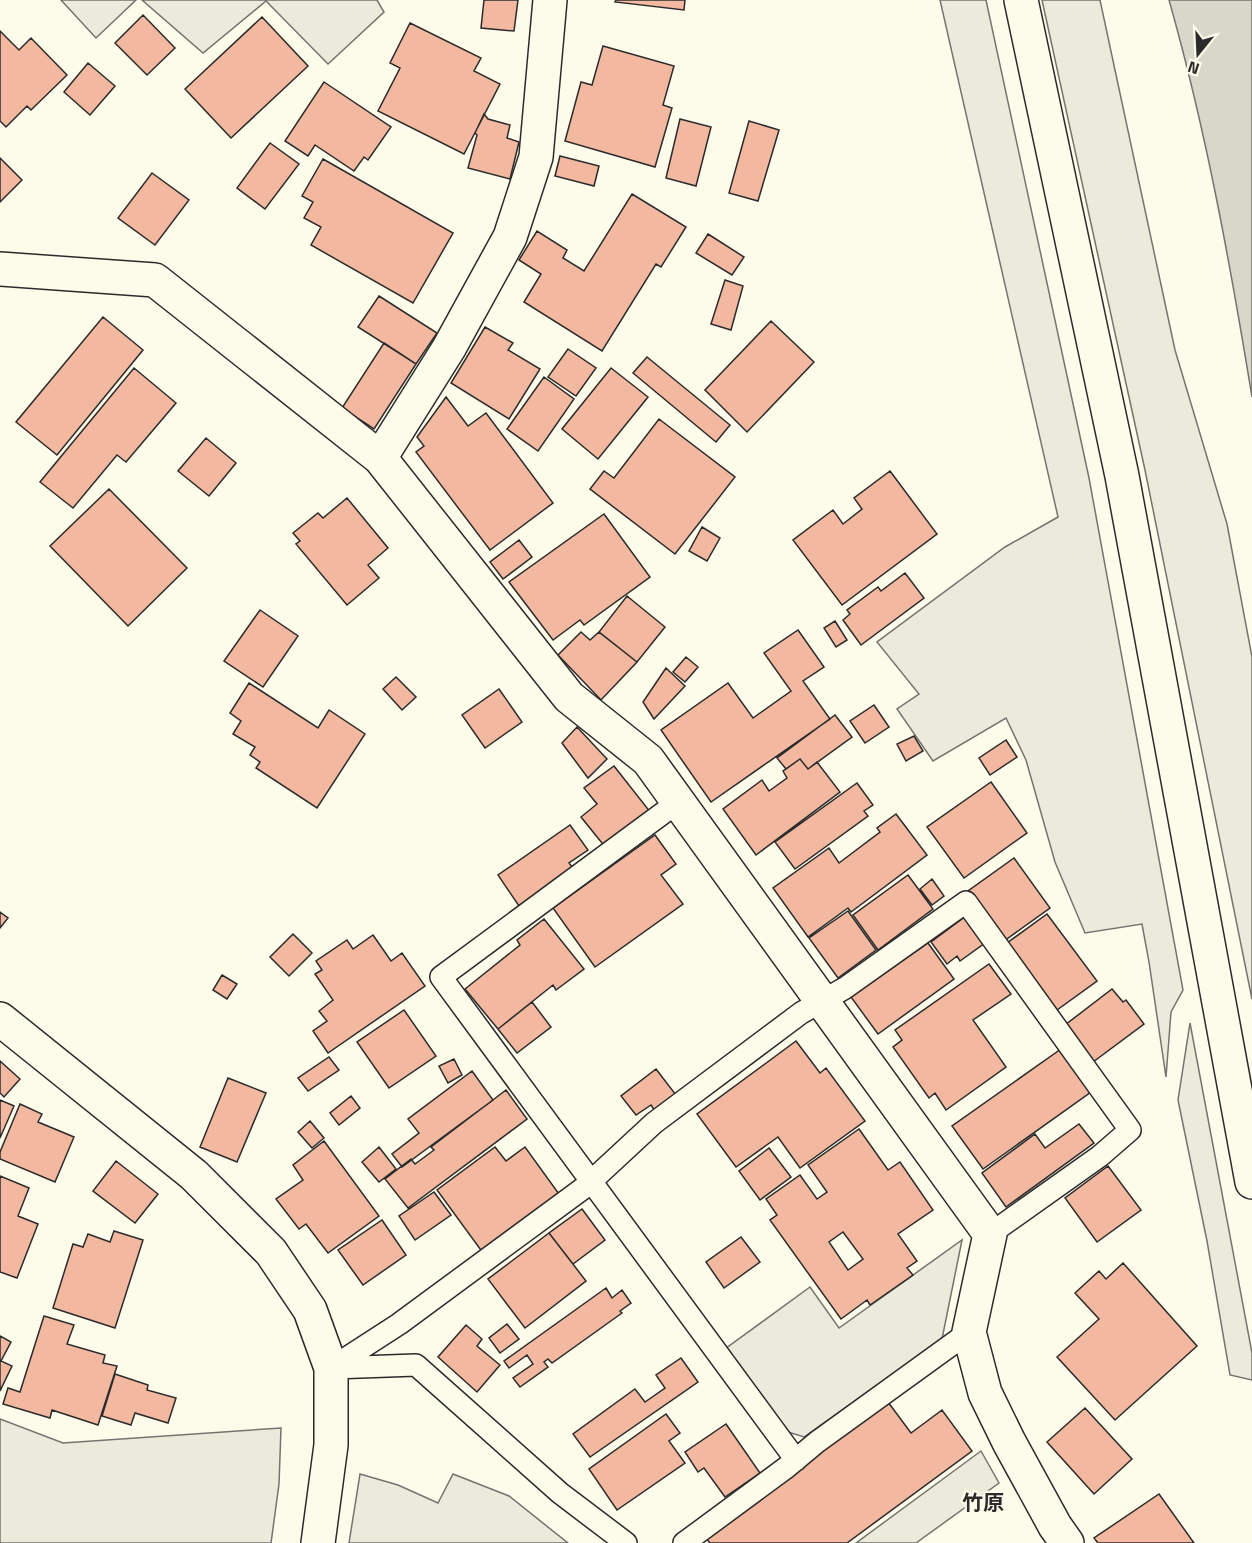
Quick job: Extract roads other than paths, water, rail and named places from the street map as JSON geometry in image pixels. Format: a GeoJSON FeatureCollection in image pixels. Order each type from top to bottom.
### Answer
{"type":"FeatureCollection","features":[{"type":"Feature","properties":{"kind":"street"},"geometry":{"type":"LineString","coordinates":[[380,458],[449,348],[510,237],[536,157],[550,0]]}},
{"type":"Feature","properties":{"kind":"street"},"geometry":{"type":"LineString","coordinates":[[1021,0],[1122,476],[1252,1182]]}},
{"type":"Feature","properties":{"kind":"street"},"geometry":{"type":"LineString","coordinates":[[0,269],[155,280],[380,458],[569,697],[648,760],[990,1234],[969,1332],[985,1393],[1020,1463],[1067,1543]]}},
{"type":"Feature","properties":{"kind":"street"},"geometry":{"type":"LineString","coordinates":[[0,1019],[194,1174],[271,1252],[310,1310],[331,1368],[331,1445],[318,1543]]}},
{"type":"Feature","properties":{"kind":"lane"},"geometry":{"type":"LineString","coordinates":[[678,801],[441,977],[796,1460]]}},
{"type":"Feature","properties":{"kind":"lane"},"geometry":{"type":"LineString","coordinates":[[331,1368],[399,1324],[591,1181],[654,1123],[801,1013],[845,988],[966,902],[1130,1130],[1100,1156],[990,1234]]}},
{"type":"Feature","properties":{"kind":"lane"},"geometry":{"type":"LineString","coordinates":[[684,1543],[817,1442],[969,1332]]}},
{"type":"Feature","properties":{"kind":"lane"},"geometry":{"type":"LineString","coordinates":[[331,1368],[416,1365],[560,1493],[626,1543]]}},
{"type":"Feature","properties":{"kind":"district","name":"竹原"},"geometry":{"type":"Point","coordinates":[983,1503]}}]}
